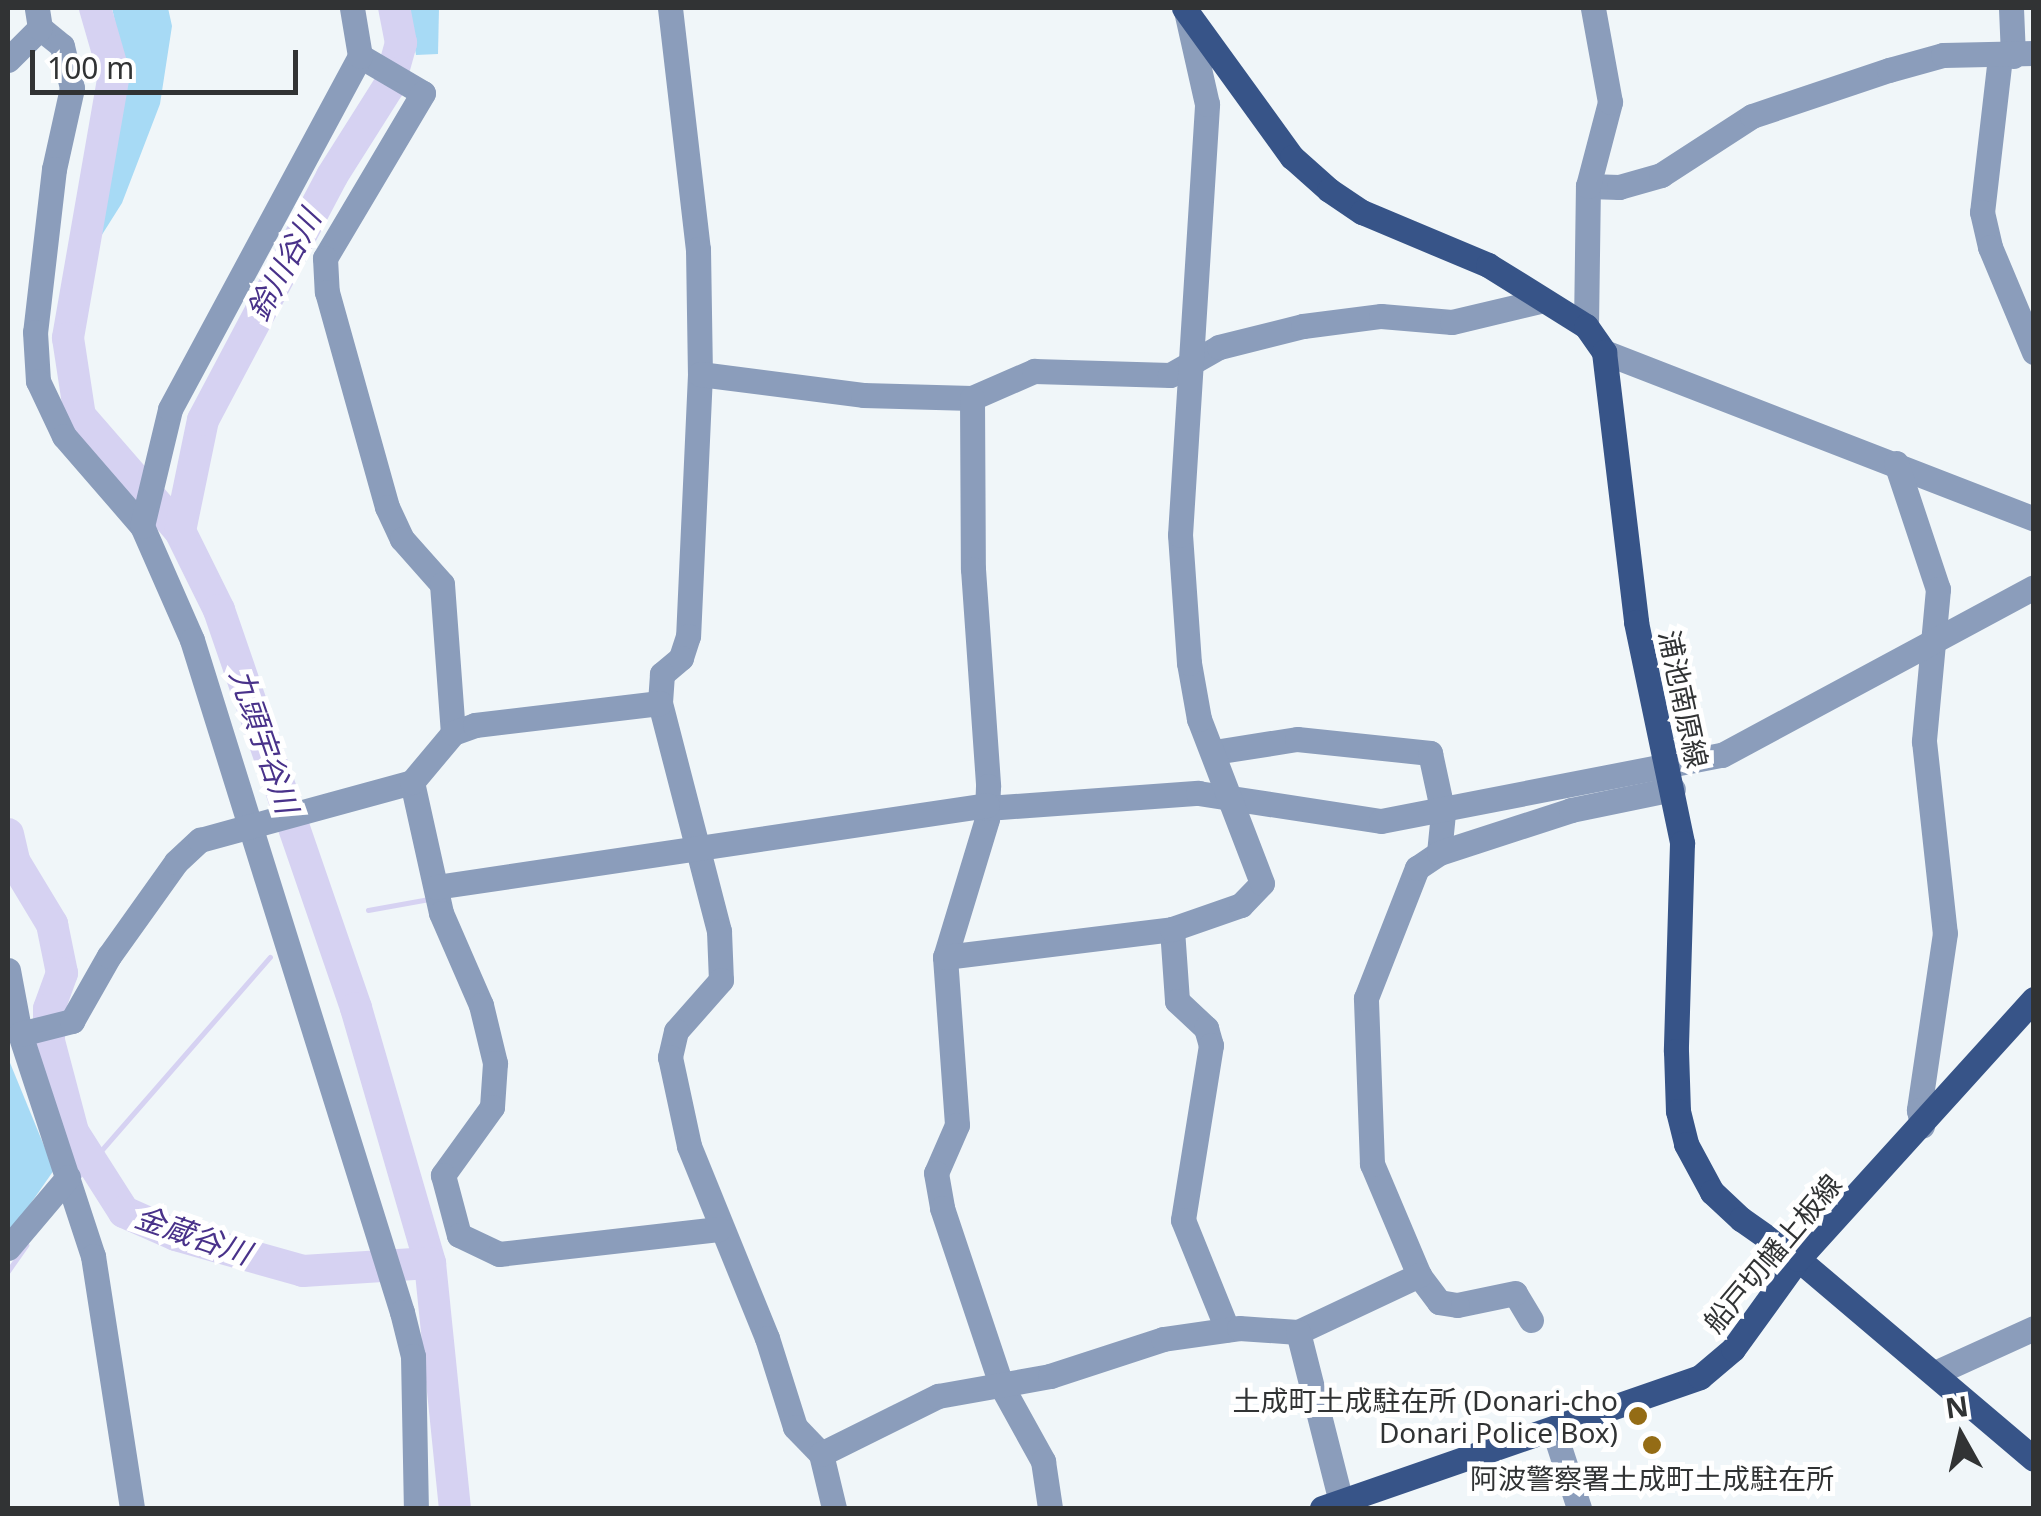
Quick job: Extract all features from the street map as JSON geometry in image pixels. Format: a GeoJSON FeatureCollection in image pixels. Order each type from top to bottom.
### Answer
{"type":"FeatureCollection","features":[{"type":"Feature","properties":{"kind":"main road","name":"浦池南原線"},"geometry":{"type":"LineString","coordinates":[[1185,9],[1292,158],[1328,190],[1362,212],[1488,265],[1586,326],[1604,352],[1636,622],[1682,843],[1676,1050],[1682,1128],[1712,1192],[1798,1259],[2034,1459]]}},
{"type":"Feature","properties":{"kind":"main road","name":"船戸切幡上板線"},"geometry":{"type":"LineString","coordinates":[[1332,1505],[1700,1378],[1734,1348],[1798,1259],[2034,999]]}},
{"type":"Feature","properties":{"kind":"street"},"geometry":{"type":"LineString","coordinates":[[352,8],[367,61],[423,93],[325,258],[327,292],[387,508],[402,540],[442,584],[453,733]]}},
{"type":"Feature","properties":{"kind":"street"},"geometry":{"type":"LineString","coordinates":[[670,8],[698,249],[700,374],[688,636],[681,658],[662,674],[660,703],[719,931],[721,980],[676,1031],[670,1058],[689,1146],[767,1338],[795,1427],[821,1454],[834,1508]]}},
{"type":"Feature","properties":{"kind":"street"},"geometry":{"type":"LineString","coordinates":[[1586,326],[1588,186],[1610,102],[1593,8]]}},
{"type":"Feature","properties":{"kind":"street"},"geometry":{"type":"LineString","coordinates":[[2011,8],[2016,55],[1982,212],[1990,247],[2034,352]]}},
{"type":"Feature","properties":{"kind":"street"},"geometry":{"type":"LineString","coordinates":[[945,957],[1172,929],[1241,905],[1259,891],[1261,870],[1200,720],[1189,662],[1180,534],[1208,104],[1185,9]]}},
{"type":"Feature","properties":{"kind":"street"},"geometry":{"type":"LineString","coordinates":[[8,60],[39,18],[62,46],[72,88],[54,169],[36,332],[38,381],[64,436],[144,520],[192,640],[413,1356],[416,1508]]}},
{"type":"Feature","properties":{"kind":"street"},"geometry":{"type":"LineString","coordinates":[[1588,186],[1619,188],[1661,175],[1752,116],[1889,70],[1943,55],[2016,55]]}},
{"type":"Feature","properties":{"kind":"street"},"geometry":{"type":"LineString","coordinates":[[144,520],[159,439],[367,61]]}},
{"type":"Feature","properties":{"kind":"street"},"geometry":{"type":"LineString","coordinates":[[700,374],[863,395],[972,398],[1034,370],[1170,375],[1194,365],[1220,346],[1302,326],[1381,316],[1452,322],[1540,300]]}},
{"type":"Feature","properties":{"kind":"street"},"geometry":{"type":"LineString","coordinates":[[1604,352],[2034,519]]}},
{"type":"Feature","properties":{"kind":"street"},"geometry":{"type":"LineString","coordinates":[[972,398],[973,569],[987,811],[945,957],[957,1125],[936,1172],[942,1208],[1002,1388],[1044,1462],[1050,1508]]}},
{"type":"Feature","properties":{"kind":"street"},"geometry":{"type":"LineString","coordinates":[[1896,463],[1938,589],[1924,740],[1944,933],[1919,1110],[1922,1126]]}},
{"type":"Feature","properties":{"kind":"street"},"geometry":{"type":"LineString","coordinates":[[1531,1320],[1516,1293],[1457,1305],[1439,1302],[1419,1275],[1372,1164],[1366,998],[1417,868],[1439,853],[1670,779],[1746,744],[1933,646],[2034,587]]}},
{"type":"Feature","properties":{"kind":"street"},"geometry":{"type":"LineString","coordinates":[[1933,646],[2034,602]]}},
{"type":"Feature","properties":{"kind":"street"},"geometry":{"type":"LineString","coordinates":[[27,1033],[72,1022],[176,862],[200,840],[250,823],[412,782],[453,733],[474,725],[660,703]]}},
{"type":"Feature","properties":{"kind":"street"},"geometry":{"type":"LineString","coordinates":[[1214,752],[1297,739],[1407,746],[1430,752],[1444,817],[1439,853]]}},
{"type":"Feature","properties":{"kind":"street"},"geometry":{"type":"LineString","coordinates":[[437,894],[987,811],[1153,794],[1355,820],[1444,817],[1670,779]]}},
{"type":"Feature","properties":{"kind":"street"},"geometry":{"type":"LineString","coordinates":[[412,782],[437,894],[481,1005],[496,1081],[492,1107],[443,1175],[459,1236],[500,1254],[720,1229]]}},
{"type":"Feature","properties":{"kind":"street"},"geometry":{"type":"LineString","coordinates":[[1172,929],[1177,1002],[1206,1028],[1211,1046],[1183,1220],[1227,1328]]}},
{"type":"Feature","properties":{"kind":"street"},"geometry":{"type":"LineString","coordinates":[[8,970],[93,1256],[132,1508]]}},
{"type":"Feature","properties":{"kind":"street"},"geometry":{"type":"LineString","coordinates":[[8,1248],[68,1177]]}},
{"type":"Feature","properties":{"kind":"street"},"geometry":{"type":"LineString","coordinates":[[821,1454],[938,1396],[1002,1388],[1163,1339],[1227,1328],[1298,1332],[1419,1275]]}},
{"type":"Feature","properties":{"kind":"street"},"geometry":{"type":"LineString","coordinates":[[1935,1373],[2034,1328]]}},
{"type":"Feature","properties":{"kind":"street"},"geometry":{"type":"LineString","coordinates":[[1298,1332],[1332,1505]]}},
{"type":"Feature","properties":{"kind":"street"},"geometry":{"type":"LineString","coordinates":[[1554,1431],[1579,1508]]}},
{"type":"Feature","properties":{"kind":"shaded area"},"geometry":{"type":"Polygon","coordinates":[[[112,8],[168,8],[172,26],[160,104],[122,203],[98,241],[126,72],[112,8]]]}},
{"type":"Feature","properties":{"kind":"shaded area"},"geometry":{"type":"Polygon","coordinates":[[[408,8],[439,8],[438,54],[416,55],[408,8]]]}},
{"type":"Feature","properties":{"kind":"shaded area"},"geometry":{"type":"Polygon","coordinates":[[[8,1058],[54,1170],[8,1236],[8,1058]]]}},
{"type":"Feature","properties":{"kind":"waterway","name":"九頭宇谷川"},"geometry":{"type":"LineString","coordinates":[[95,8],[114,74],[68,338],[80,416],[180,531],[219,610],[356,1008],[430,1263],[455,1508]]}},
{"type":"Feature","properties":{"kind":"waterway","name":"鈴川谷川"},"geometry":{"type":"LineString","coordinates":[[180,531],[203,420],[332,176],[389,86],[401,43],[394,8]]}},
{"type":"Feature","properties":{"kind":"waterway","name":"金蔵谷川"},"geometry":{"type":"LineString","coordinates":[[8,834],[14,861],[52,924],[62,973],[49,1009],[49,1041],[73,1132],[124,1212],[176,1235],[303,1271],[430,1263]]}},
{"type":"Feature","properties":{"kind":"waterway"},"geometry":{"type":"LineString","coordinates":[[368,910],[429,899]]}},
{"type":"Feature","properties":{"kind":"waterway"},"geometry":{"type":"LineString","coordinates":[[78,1177],[270,957]]}},
{"type":"Feature","properties":{"kind":"waterway"},"geometry":{"type":"LineString","coordinates":[[8,1271],[26,1245]]}},
{"type":"Feature","properties":{"kind":"place","name":"土成町土成駐在所 (Donari-cho Donari Police Box)"},"geometry":{"type":"Point","coordinates":[1638,1416]}},
{"type":"Feature","properties":{"kind":"place","name":"阿波警察署土成町土成駐在所"},"geometry":{"type":"Point","coordinates":[1652,1445]}}]}
